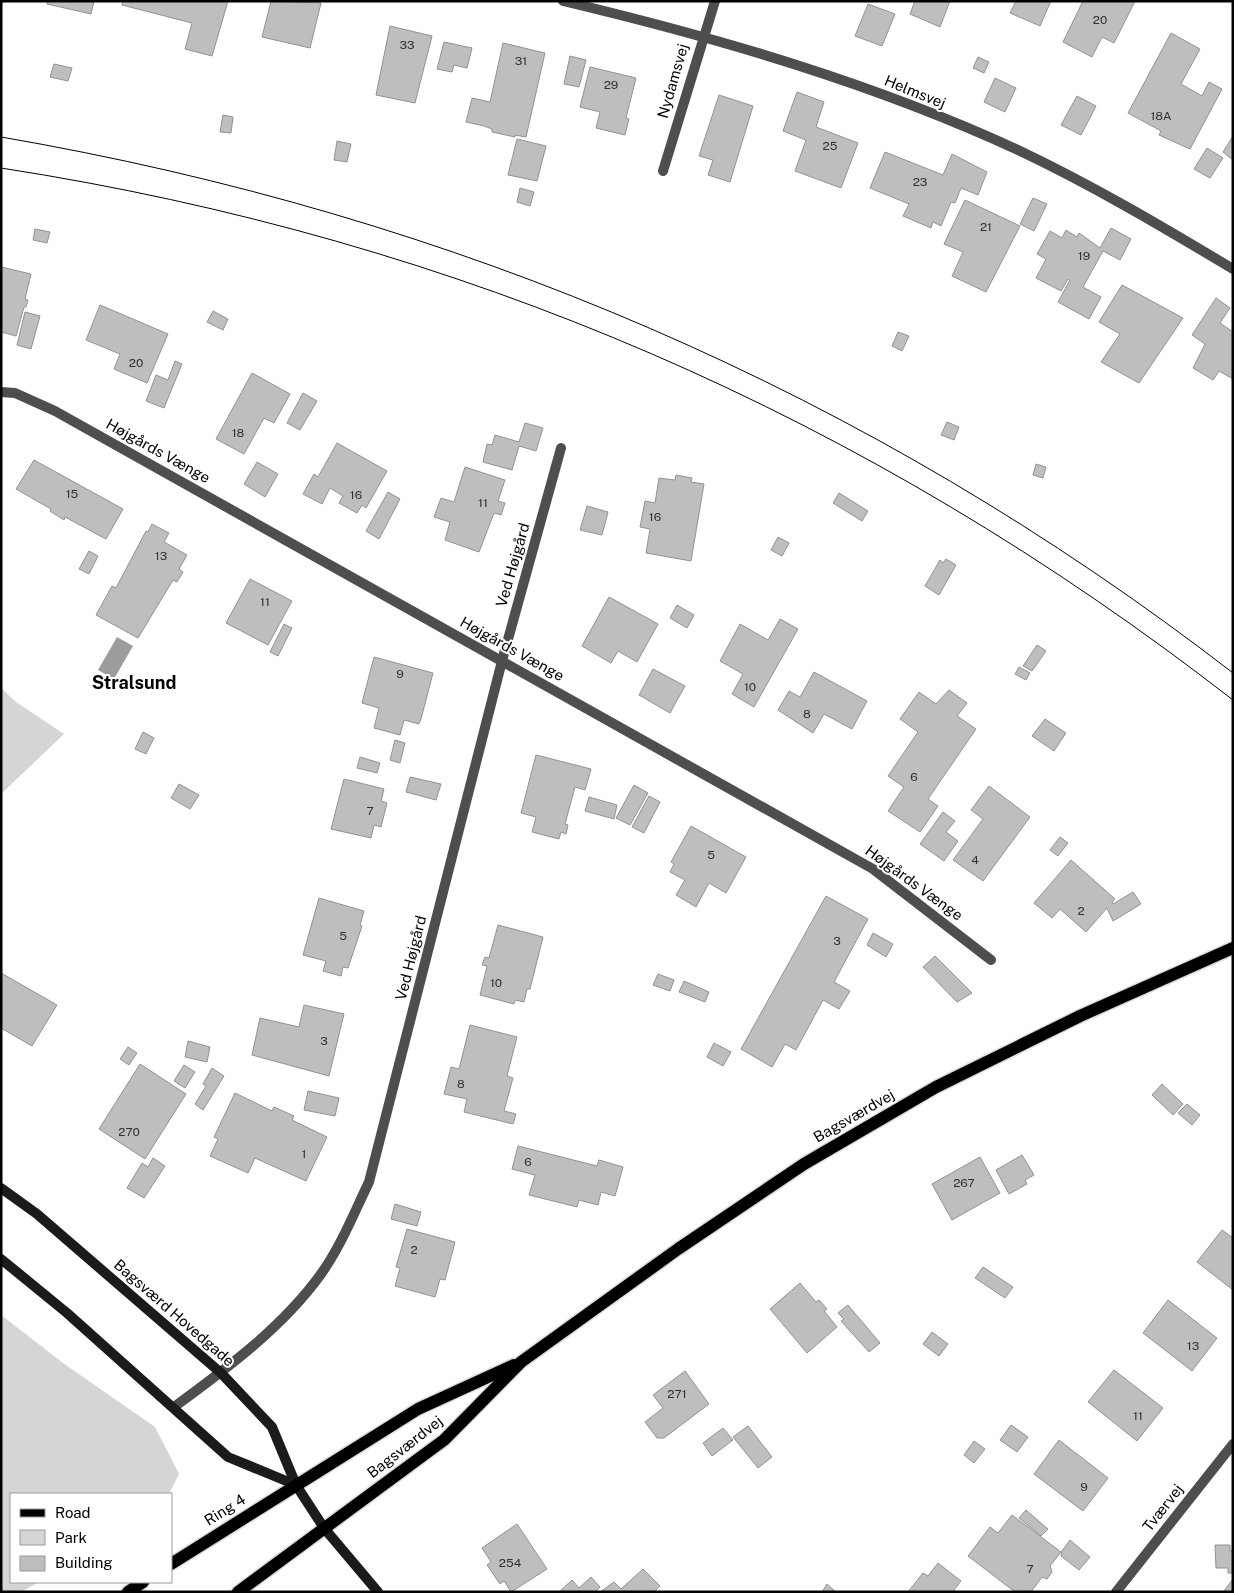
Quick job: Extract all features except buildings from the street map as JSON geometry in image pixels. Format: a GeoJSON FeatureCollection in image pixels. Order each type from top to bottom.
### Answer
{"type":"FeatureCollection","features":[{"type":"Feature","properties":{"kind":"main road","name":"Bagsværdvej"},"geometry":{"type":"LineString","coordinates":[[324,1528],[444,1440],[521,1362],[789,1174],[936,1087],[1066,1023],[1233,948]]}},
{"type":"Feature","properties":{"kind":"main road","name":"Bagsværdvej"},"geometry":{"type":"LineString","coordinates":[[296,1485],[418,1409],[521,1362]]}},
{"type":"Feature","properties":{"kind":"main road","name":"Ring 4"},"geometry":{"type":"LineString","coordinates":[[172,1563],[296,1485]]}},
{"type":"Feature","properties":{"kind":"main road"},"geometry":{"type":"LineString","coordinates":[[238,1592],[324,1528]]}},
{"type":"Feature","properties":{"kind":"main road"},"geometry":{"type":"LineString","coordinates":[[128,1592],[142,1583]]}},
{"type":"Feature","properties":{"kind":"street","name":"Helmsvej"},"geometry":{"type":"LineString","coordinates":[[562,1],[702,36],[884,95],[1018,151],[1141,215],[1233,269]]}},
{"type":"Feature","properties":{"kind":"street","name":"Nydamsvej"},"geometry":{"type":"LineString","coordinates":[[663,171],[702,36],[715,1]]}},
{"type":"Feature","properties":{"kind":"street","name":"Højgårds Vænge"},"geometry":{"type":"LineString","coordinates":[[1,392],[15,393],[55,411],[873,869],[991,960]]}},
{"type":"Feature","properties":{"kind":"street","name":"Ved Højgård"},"geometry":{"type":"LineString","coordinates":[[174,1408],[221,1373],[286,1314],[321,1274],[346,1231],[369,1182],[502,661],[561,448]]}},
{"type":"Feature","properties":{"kind":"street","name":"Bagsværd Hovedgade"},"geometry":{"type":"LineString","coordinates":[[1,1188],[37,1214],[221,1373],[272,1427],[296,1485],[324,1528],[378,1592]]}},
{"type":"Feature","properties":{"kind":"street"},"geometry":{"type":"LineString","coordinates":[[1,1259],[67,1313],[228,1457],[296,1485]]}},
{"type":"Feature","properties":{"kind":"street","name":"Tværvej"},"geometry":{"type":"LineString","coordinates":[[1116,1592],[1233,1444]]}},
{"type":"Feature","properties":{"kind":"green space"},"geometry":{"type":"Polygon","coordinates":[[[1,688],[16,702],[64,734],[1,794],[1,688]]]}},
{"type":"Feature","properties":{"kind":"green space"},"geometry":{"type":"Polygon","coordinates":[[[1,1315],[63,1363],[155,1427],[179,1474],[170,1493],[10,1493],[10,1583],[37,1583],[21,1592],[1,1592],[1,1315]]]}},
{"type":"Feature","properties":{"kind":"shaded area"},"geometry":{"type":"Polygon","coordinates":[[[117,637],[133,646],[114,679],[98,670],[117,637]]]}},
{"type":"Feature","properties":{"kind":"tram line"},"geometry":{"type":"LineString","coordinates":[[1,137],[169,171],[334,214],[494,267],[650,328],[802,400],[950,481],[1094,572],[1233,673]]}},
{"type":"Feature","properties":{"kind":"tram line"},"geometry":{"type":"LineString","coordinates":[[1,168],[171,200],[336,241],[496,292],[651,354],[803,425],[950,507],[1094,598],[1233,700]]}},
{"type":"Feature","properties":{"kind":"district","name":"Stralsund"},"geometry":{"type":"Point","coordinates":[134,683]}}]}
